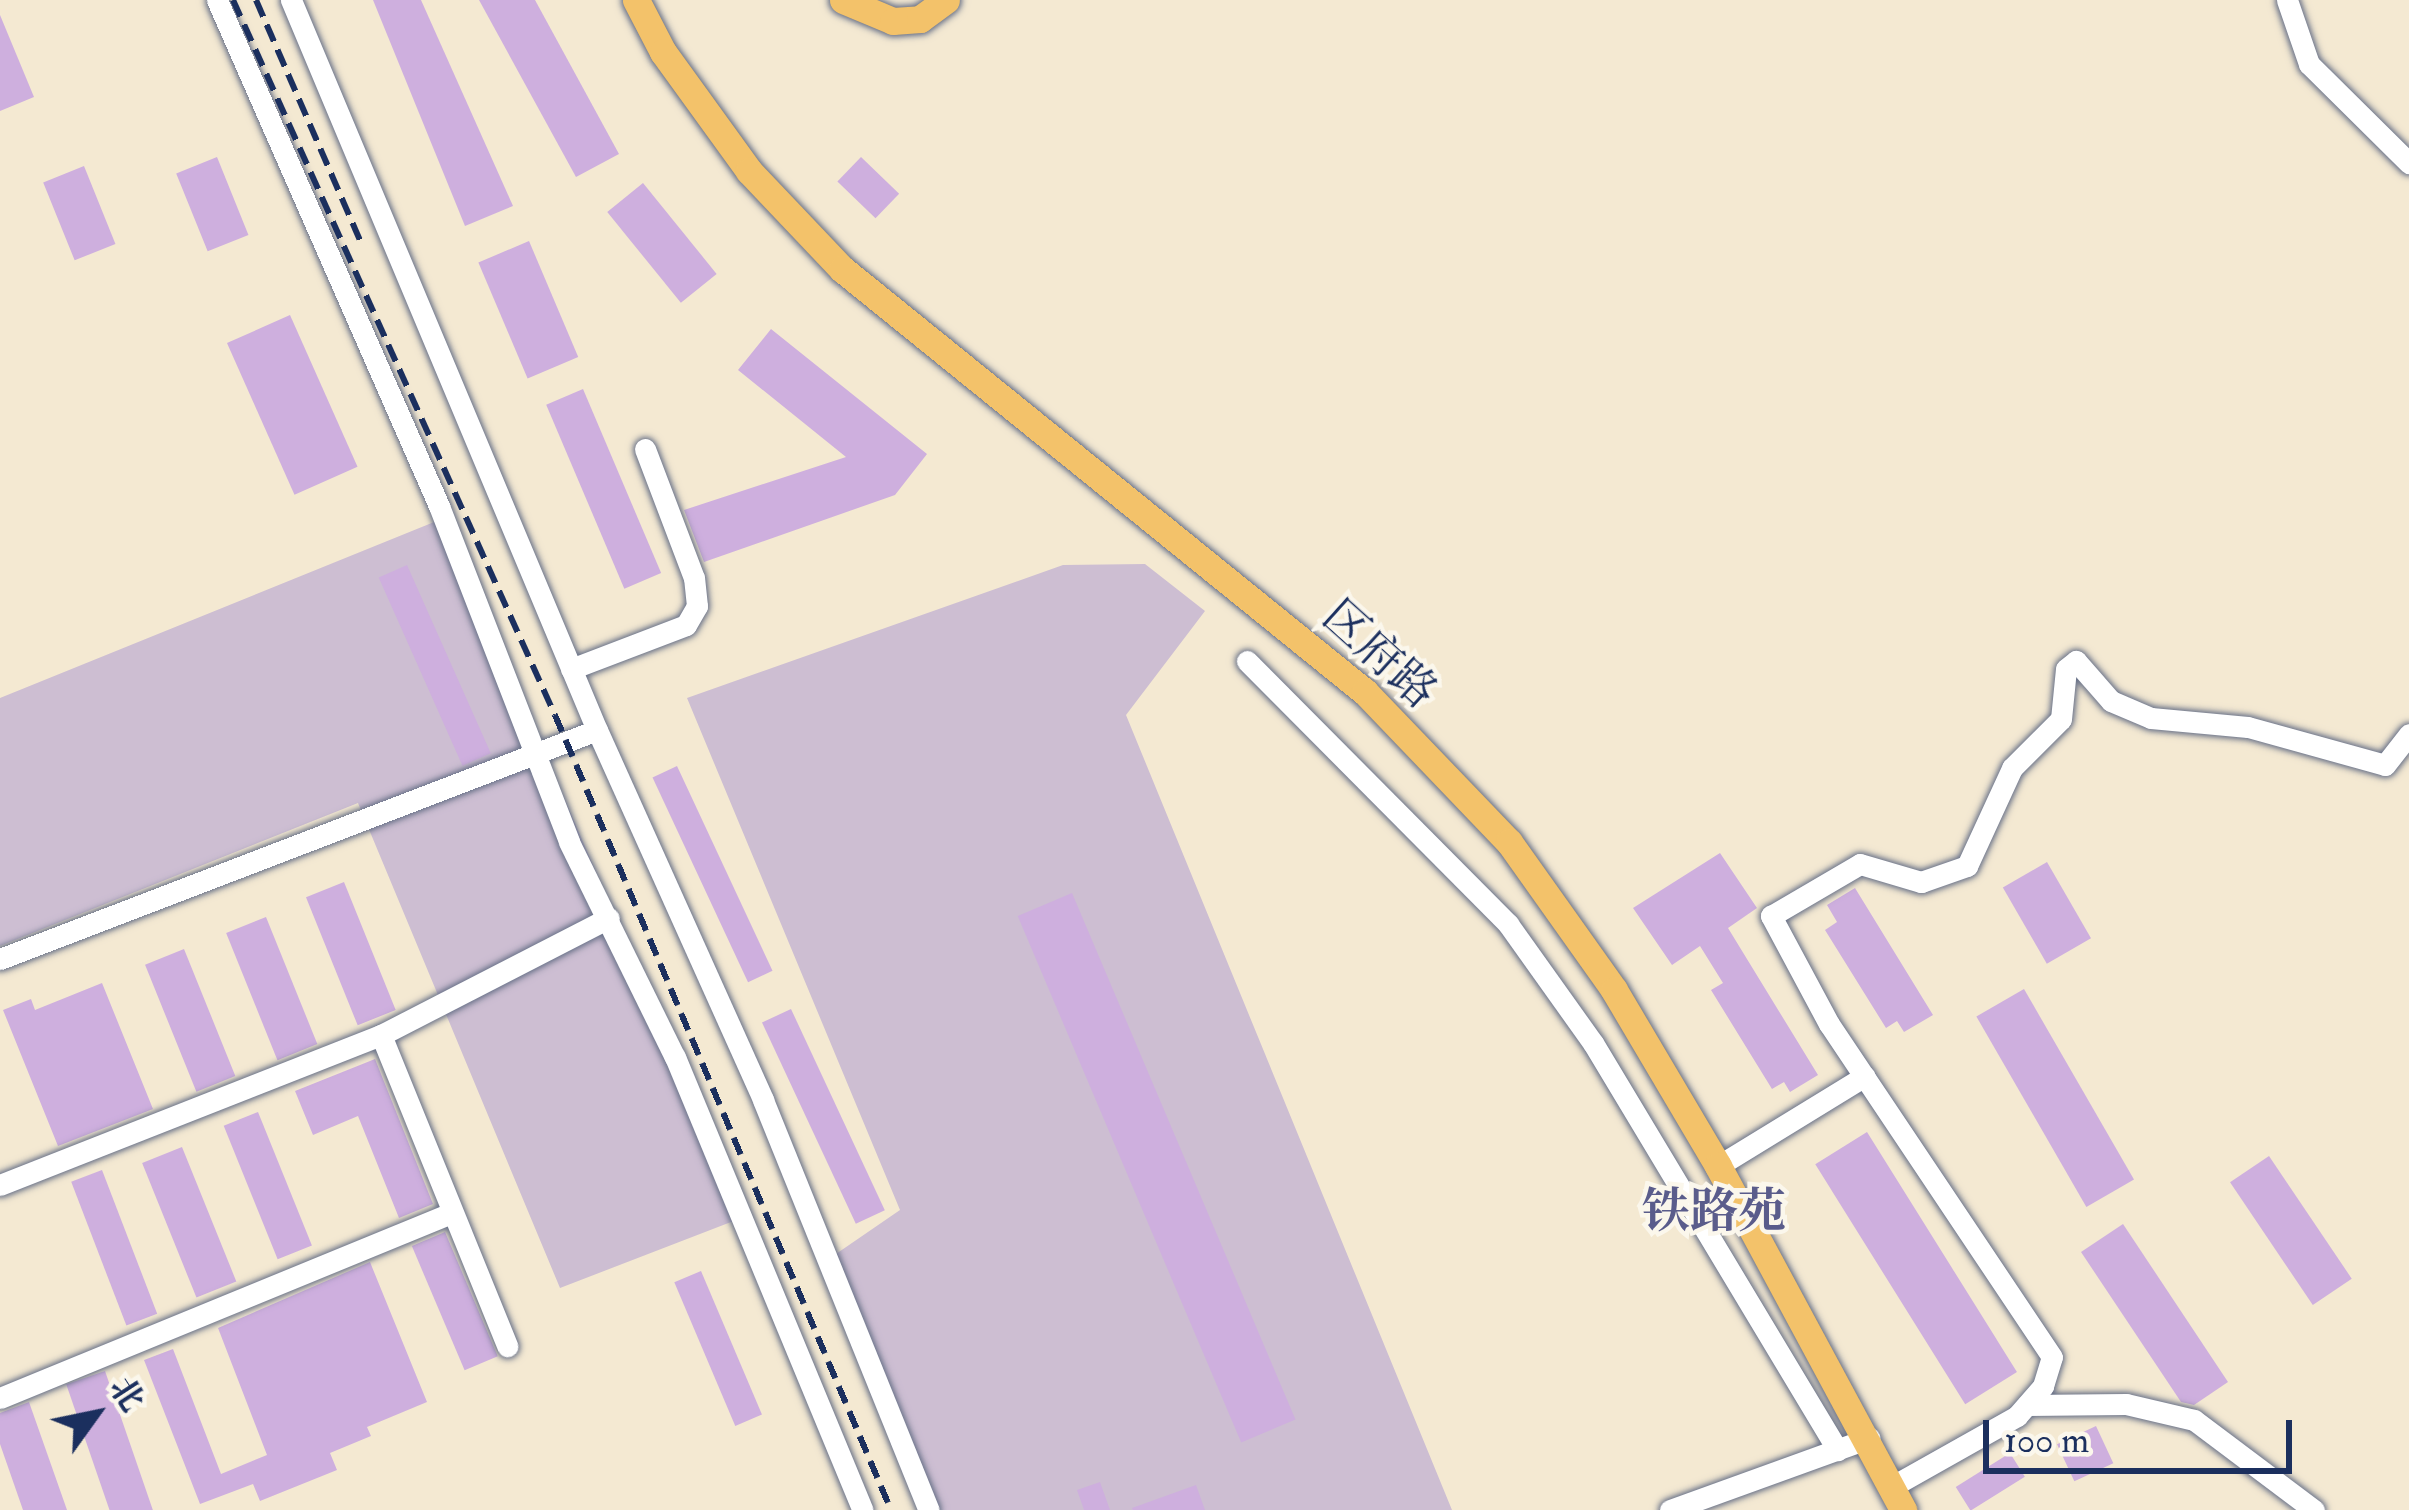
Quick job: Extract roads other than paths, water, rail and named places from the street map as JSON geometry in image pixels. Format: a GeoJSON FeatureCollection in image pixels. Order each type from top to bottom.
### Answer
{"type":"FeatureCollection","features":[{"type":"Feature","properties":{"kind":"main road","name":"区府路"},"geometry":{"type":"LineString","coordinates":[[636,0],[663,52],[749,171],[842,268],[1365,692],[1509,842],[1615,990],[1869,1438],[1897,1499]]}},
{"type":"Feature","properties":{"kind":"main road"},"geometry":{"type":"LineString","coordinates":[[843,0],[893,21],[920,19],[946,0]]}},
{"type":"Feature","properties":{"kind":"street"},"geometry":{"type":"LineString","coordinates":[[217,0],[540,753],[568,842],[675,1057],[863,1510]]}},
{"type":"Feature","properties":{"kind":"street"},"geometry":{"type":"LineString","coordinates":[[291,0],[597,730],[763,1100],[928,1510]]}},
{"type":"Feature","properties":{"kind":"street"},"geometry":{"type":"LineString","coordinates":[[2287,0],[2308,64],[2409,163]]}},
{"type":"Feature","properties":{"kind":"street"},"geometry":{"type":"LineString","coordinates":[[571,669],[686,625],[697,606],[694,578],[645,448]]}},
{"type":"Feature","properties":{"kind":"street"},"geometry":{"type":"LineString","coordinates":[[1247,661],[1508,924],[1593,1042],[1838,1450]]}},
{"type":"Feature","properties":{"kind":"street"},"geometry":{"type":"LineString","coordinates":[[1897,1499],[2027,1405],[2052,1357],[1865,1076],[1771,916],[1860,863],[1922,882],[1967,866],[2012,768],[2061,718],[2072,662],[2089,666],[2111,700],[2151,718],[2248,727],[2384,765],[2409,734]]}},
{"type":"Feature","properties":{"kind":"street"},"geometry":{"type":"LineString","coordinates":[[0,959],[597,730]]}},
{"type":"Feature","properties":{"kind":"street"},"geometry":{"type":"LineString","coordinates":[[0,1185],[381,1035],[609,918]]}},
{"type":"Feature","properties":{"kind":"street"},"geometry":{"type":"LineString","coordinates":[[381,1035],[507,1346]]}},
{"type":"Feature","properties":{"kind":"street"},"geometry":{"type":"LineString","coordinates":[[1718,1166],[1865,1076]]}},
{"type":"Feature","properties":{"kind":"street"},"geometry":{"type":"LineString","coordinates":[[0,1398],[452,1213]]}},
{"type":"Feature","properties":{"kind":"street"},"geometry":{"type":"LineString","coordinates":[[2027,1405],[2126,1404],[2194,1420],[2314,1510]]}},
{"type":"Feature","properties":{"kind":"street"},"geometry":{"type":"LineString","coordinates":[[1670,1510],[1869,1438]]}},
{"type":"Feature","properties":{"kind":"railway"},"geometry":{"type":"LineString","coordinates":[[233,0],[555,715],[891,1510]]}},
{"type":"Feature","properties":{"kind":"railway"},"geometry":{"type":"LineString","coordinates":[[256,0],[363,247]]}},
{"type":"Feature","properties":{"kind":"district","name":"铁路苑"},"geometry":{"type":"Point","coordinates":[1714,1213]}}]}
